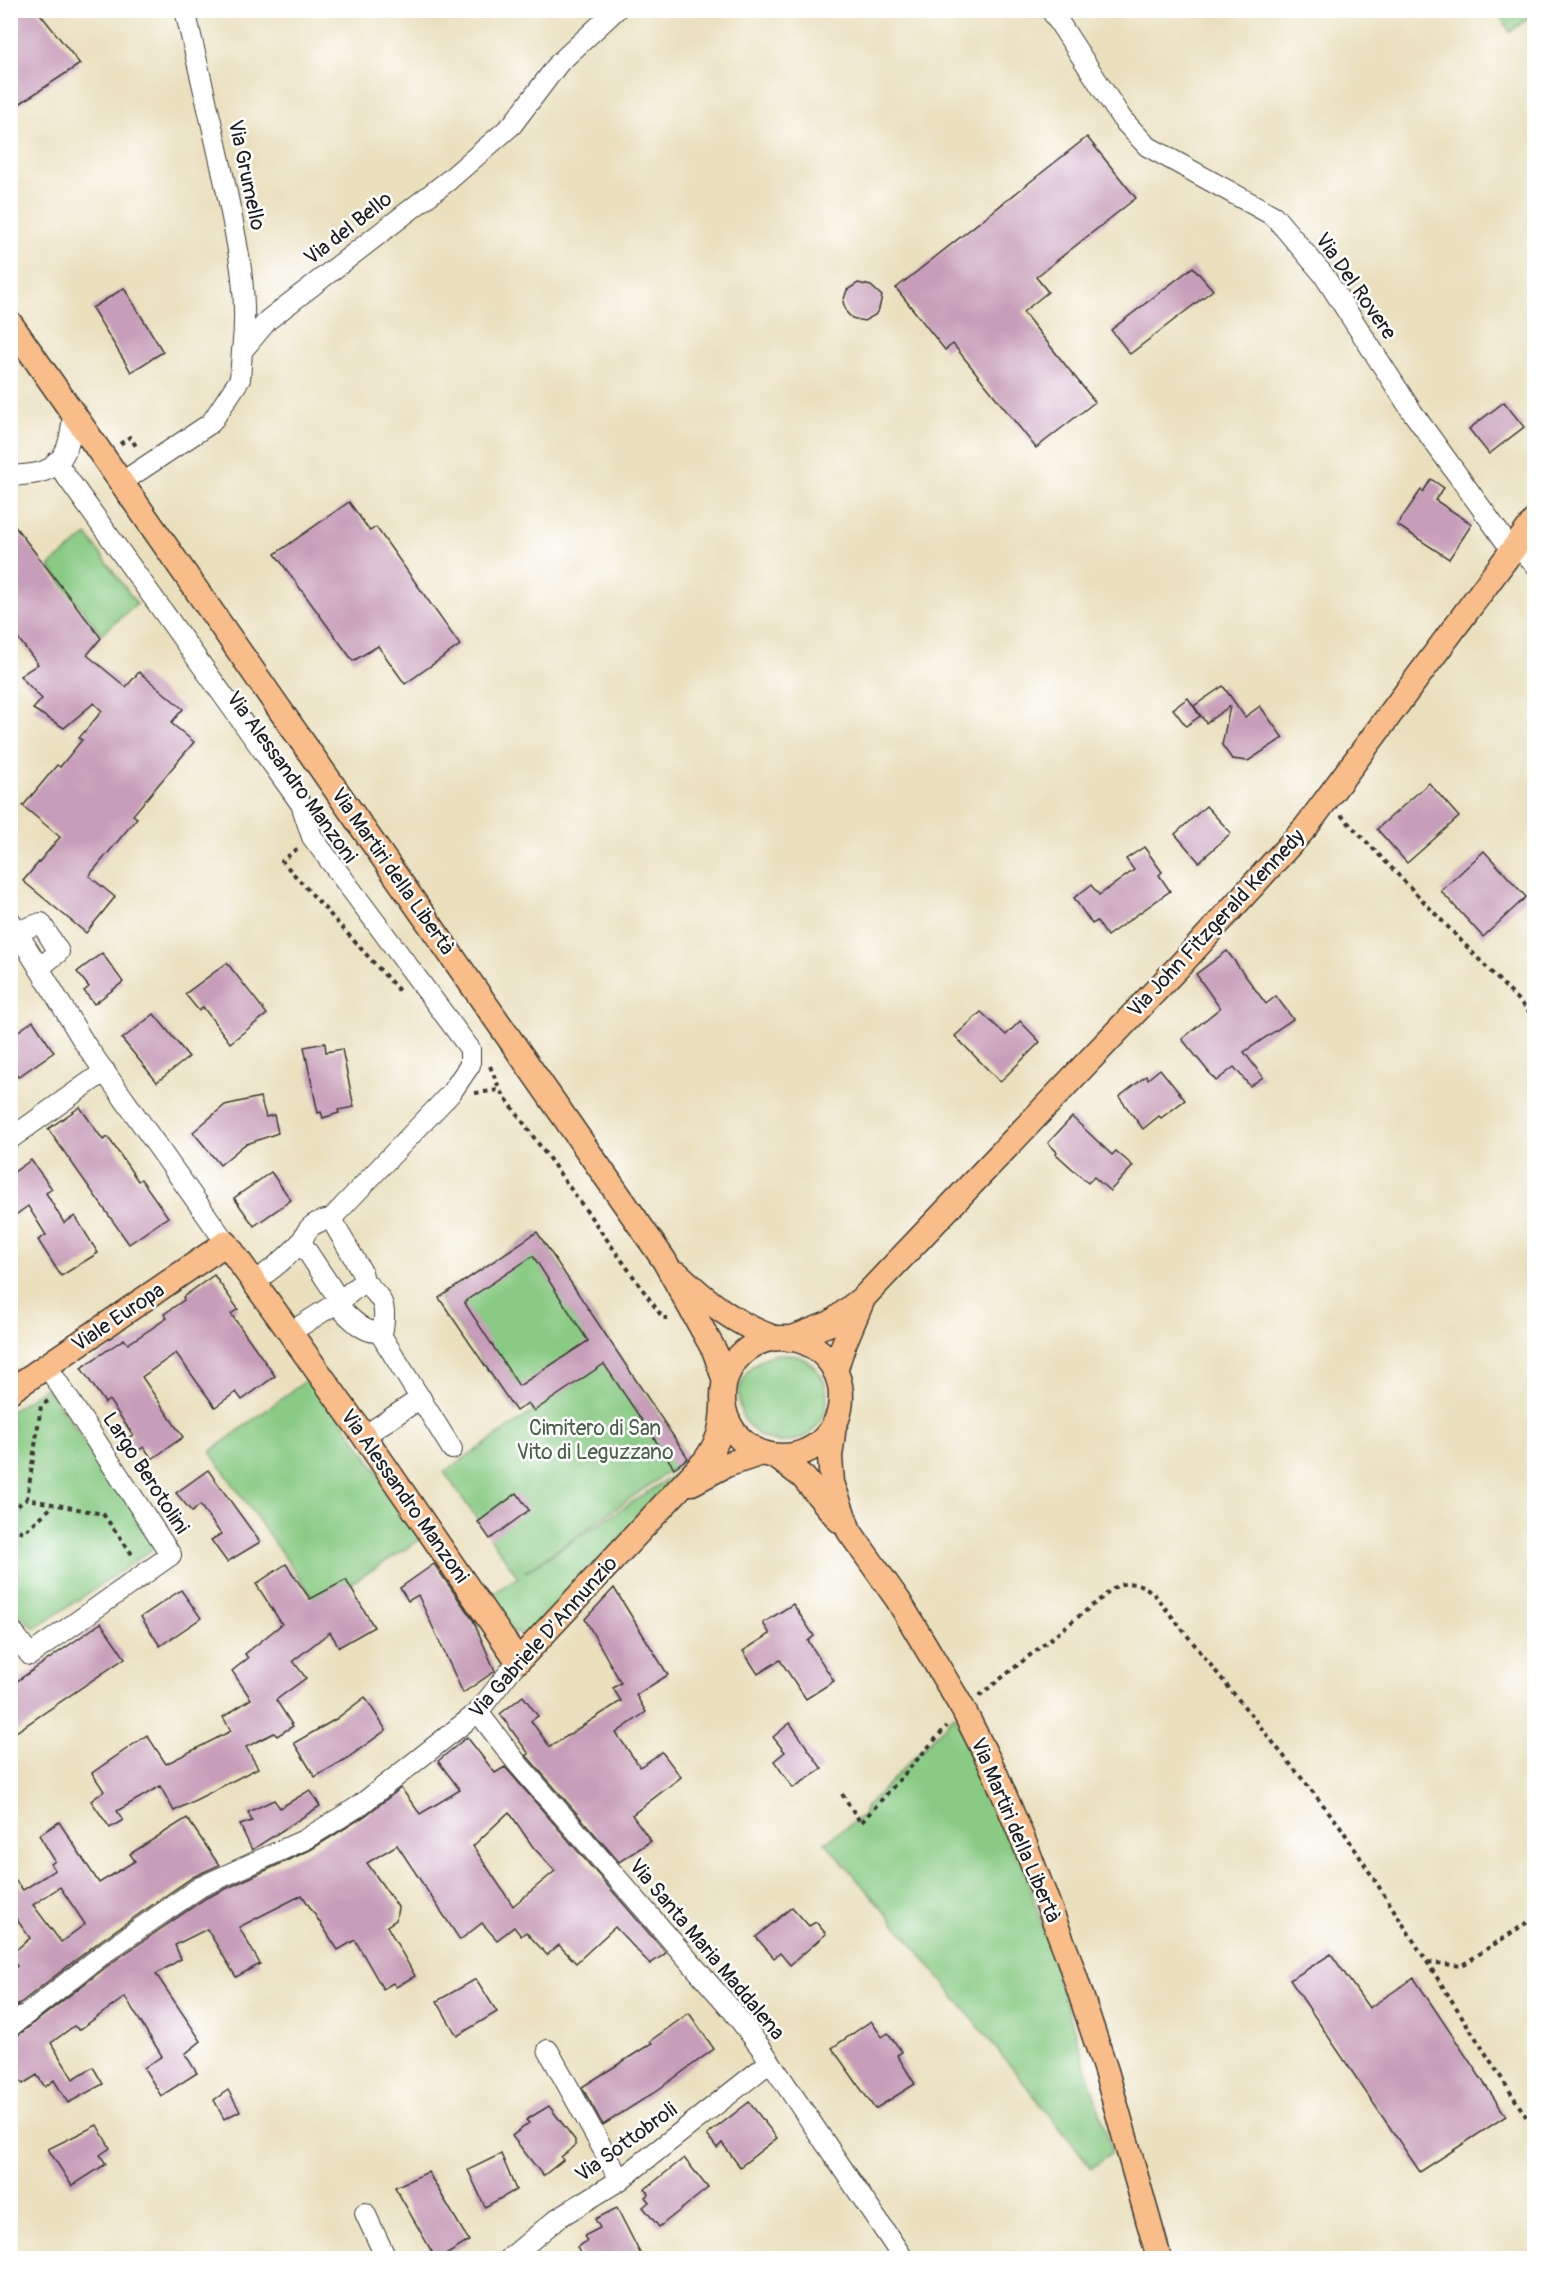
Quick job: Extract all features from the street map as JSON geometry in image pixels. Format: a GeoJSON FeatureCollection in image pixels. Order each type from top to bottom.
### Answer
{"type":"FeatureCollection","features":[{"type":"Feature","properties":{"kind":"main road","name":"Via Martiri della Libertà"},"geometry":{"type":"LineString","coordinates":[[10,323],[663,1260],[715,1352],[725,1381]]}},
{"type":"Feature","properties":{"kind":"main road","name":"Via John Fitzgerald Kennedy"},"geometry":{"type":"LineString","coordinates":[[782,1339],[831,1323],[864,1297],[1183,962],[1306,827],[1534,521]]}},
{"type":"Feature","properties":{"kind":"main road","name":"Via Alessandro Manzoni"},"geometry":{"type":"LineString","coordinates":[[226,1243],[364,1436],[518,1660]]}},
{"type":"Feature","properties":{"kind":"main road","name":"Viale Europa"},"geometry":{"type":"LineString","coordinates":[[10,1391],[226,1243]]}},
{"type":"Feature","properties":{"kind":"main road","name":"Via Martiri della Libertà"},"geometry":{"type":"LineString","coordinates":[[663,1260],[706,1301],[748,1328],[782,1339]]}},
{"type":"Feature","properties":{"kind":"main road","name":"Via John Fitzgerald Kennedy"},"geometry":{"type":"LineString","coordinates":[[835,1371],[864,1297]]}},
{"type":"Feature","properties":{"kind":"main road"},"geometry":{"type":"LineString","coordinates":[[769,1454],[791,1455],[806,1451],[820,1443],[834,1425],[840,1408],[840,1389],[835,1371],[827,1359],[804,1342],[782,1339],[758,1343],[743,1352],[732,1365],[725,1381],[723,1406],[730,1426],[744,1442],[769,1454],[803,1477],[849,1531]]}},
{"type":"Feature","properties":{"kind":"main road","name":"Via Gabriele D'Annunzio"},"geometry":{"type":"LineString","coordinates":[[518,1660],[705,1461],[723,1427],[723,1406]]}},
{"type":"Feature","properties":{"kind":"main road","name":"Via Martiri della Libertà"},"geometry":{"type":"LineString","coordinates":[[834,1425],[830,1457],[832,1483],[849,1531],[898,1600],[963,1708],[995,1773],[1026,1847],[1069,1959],[1106,2071],[1159,2259]]}},
{"type":"Feature","properties":{"kind":"main road","name":"Via Gabriele D'Annunzio"},"geometry":{"type":"LineString","coordinates":[[677,1492],[726,1465],[769,1454]]}},
{"type":"Feature","properties":{"kind":"street","name":"Via Grumello"},"geometry":{"type":"LineString","coordinates":[[185,10],[242,268],[246,324],[242,351]]}},
{"type":"Feature","properties":{"kind":"street","name":"Via del Bello"},"geometry":{"type":"LineString","coordinates":[[242,351],[268,320],[449,180],[512,125],[559,63],[616,10]]}},
{"type":"Feature","properties":{"kind":"street","name":"Via Del Rovere"},"geometry":{"type":"LineString","coordinates":[[1051,10],[1122,120],[1147,146],[1274,216],[1288,232],[1323,274],[1413,413],[1515,549],[1534,564]]}},
{"type":"Feature","properties":{"kind":"street"},"geometry":{"type":"LineString","coordinates":[[122,482],[211,423],[240,379],[242,351]]}},
{"type":"Feature","properties":{"kind":"street"},"geometry":{"type":"LineString","coordinates":[[10,476],[45,471],[65,455],[74,414]]}},
{"type":"Feature","properties":{"kind":"street","name":"Via Alessandro Manzoni"},"geometry":{"type":"LineString","coordinates":[[56,462],[301,804],[312,837],[470,1049],[470,1065],[452,1093],[331,1219],[310,1226],[301,1242],[254,1282]]}},
{"type":"Feature","properties":{"kind":"street","name":"Via Alessandro Manzoni"},"geometry":{"type":"LineString","coordinates":[[13,928],[85,1044],[226,1243]]}},
{"type":"Feature","properties":{"kind":"street"},"geometry":{"type":"LineString","coordinates":[[10,1139],[105,1071]]}},
{"type":"Feature","properties":{"kind":"street"},"geometry":{"type":"LineString","coordinates":[[301,1242],[361,1327],[371,1332],[379,1332],[383,1329],[386,1312],[382,1298],[364,1281],[362,1272],[331,1219]]}},
{"type":"Feature","properties":{"kind":"street"},"geometry":{"type":"LineString","coordinates":[[291,1332],[340,1300],[364,1281]]}},
{"type":"Feature","properties":{"kind":"street"},"geometry":{"type":"LineString","coordinates":[[379,1332],[452,1449]]}},
{"type":"Feature","properties":{"kind":"street","name":"Largo Berotolini"},"geometry":{"type":"LineString","coordinates":[[10,1628],[30,1655],[171,1556],[47,1366]]}},
{"type":"Feature","properties":{"kind":"street"},"geometry":{"type":"LineString","coordinates":[[364,1436],[421,1398]]}},
{"type":"Feature","properties":{"kind":"street","name":"Via Gabriele D'Annunzio"},"geometry":{"type":"LineString","coordinates":[[10,2027],[107,1951],[200,1887],[304,1840],[359,1806],[478,1712],[518,1660]]}},
{"type":"Feature","properties":{"kind":"street","name":"Via Santa Maria Maddalena"},"geometry":{"type":"LineString","coordinates":[[478,1712],[517,1763],[732,2010],[770,2062],[903,2259]]}},
{"type":"Feature","properties":{"kind":"street"},"geometry":{"type":"LineString","coordinates":[[548,2050],[620,2180]]}},
{"type":"Feature","properties":{"kind":"street","name":"Via Sottobroli"},"geometry":{"type":"LineString","coordinates":[[510,2259],[558,2218],[620,2180],[770,2062]]}},
{"type":"Feature","properties":{"kind":"street"},"geometry":{"type":"LineString","coordinates":[[364,2213],[386,2259]]}},
{"type":"Feature","properties":{"kind":"path"},"geometry":{"type":"LineString","coordinates":[[1343,817],[1534,1017]]}},
{"type":"Feature","properties":{"kind":"path"},"geometry":{"type":"LineString","coordinates":[[282,861],[406,998]]}},
{"type":"Feature","properties":{"kind":"path"},"geometry":{"type":"LineString","coordinates":[[486,1058],[500,1090],[663,1318],[679,1318],[691,1312]]}},
{"type":"Feature","properties":{"kind":"path"},"geometry":{"type":"LineString","coordinates":[[452,1093],[459,1104],[470,1095],[500,1090]]}},
{"type":"Feature","properties":{"kind":"path"},"geometry":{"type":"LineString","coordinates":[[10,1511],[27,1499],[41,1406],[63,1390]]}},
{"type":"Feature","properties":{"kind":"path"},"geometry":{"type":"LineString","coordinates":[[27,1499],[103,1514],[146,1574]]}},
{"type":"Feature","properties":{"kind":"path"},"geometry":{"type":"LineString","coordinates":[[10,1528],[24,1532],[55,1505]]}},
{"type":"Feature","properties":{"kind":"path"},"geometry":{"type":"LineString","coordinates":[[842,1794],[861,1823],[963,1708],[1118,1585],[1132,1582],[1143,1585],[1153,1593],[1340,1826],[1534,2129]]}},
{"type":"Feature","properties":{"kind":"path"},"geometry":{"type":"LineString","coordinates":[[1428,1962],[1461,1966],[1534,1918]]}},
{"type":"Feature","properties":{"kind":"green space"},"geometry":{"type":"Polygon","coordinates":[[[1497,11],[1534,11],[1534,14],[1510,32],[1497,11]]]}},
{"type":"Feature","properties":{"kind":"green space"},"geometry":{"type":"Polygon","coordinates":[[[87,535],[137,604],[101,634],[49,566],[87,535]]]}},
{"type":"Feature","properties":{"kind":"green space","name":"Cimitero di San Vito di Leguzzano"},"geometry":{"type":"Polygon","coordinates":[[[537,1232],[688,1458],[525,1572],[689,1465],[529,1636],[506,1629],[485,1599],[518,1577],[444,1472],[534,1411],[528,1403],[516,1411],[439,1298],[537,1232]]]}},
{"type":"Feature","properties":{"kind":"green space"},"geometry":{"type":"Polygon","coordinates":[[[783,1354],[800,1357],[814,1367],[824,1381],[827,1398],[824,1415],[814,1429],[800,1439],[783,1442],[766,1439],[752,1429],[742,1415],[739,1398],[742,1381],[752,1367],[766,1357],[783,1354]]]}},
{"type":"Feature","properties":{"kind":"green space"},"geometry":{"type":"Polygon","coordinates":[[[312,1376],[423,1538],[318,1604],[210,1452],[312,1376]]]}},
{"type":"Feature","properties":{"kind":"green space"},"geometry":{"type":"Polygon","coordinates":[[[46,1387],[158,1545],[35,1628],[17,1613],[11,1604],[10,1412],[46,1387]]]}},
{"type":"Feature","properties":{"kind":"green space"},"geometry":{"type":"Polygon","coordinates":[[[955,1715],[1017,1844],[1112,2152],[1092,2168],[914,1946],[825,1842],[863,1815],[865,1808],[955,1715]]]}},
{"type":"Feature","properties":{"kind":"building"},"geometry":{"type":"Polygon","coordinates":[[[24,10],[37,10],[80,64],[10,110],[10,20],[24,10]]]}},
{"type":"Feature","properties":{"kind":"building"},"geometry":{"type":"Polygon","coordinates":[[[1087,137],[1136,198],[1036,277],[1048,292],[1023,312],[1095,402],[1036,448],[953,344],[945,350],[896,288],[1087,137]]]}},
{"type":"Feature","properties":{"kind":"building"},"geometry":{"type":"Polygon","coordinates":[[[1193,267],[1213,290],[1130,354],[1111,330],[1193,267]]]}},
{"type":"Feature","properties":{"kind":"building"},"geometry":{"type":"Polygon","coordinates":[[[858,283],[871,286],[882,296],[875,315],[864,321],[852,318],[847,313],[843,302],[847,290],[858,283]]]}},
{"type":"Feature","properties":{"kind":"building"},"geometry":{"type":"Polygon","coordinates":[[[124,288],[163,352],[131,372],[92,308],[124,288]]]}},
{"type":"Feature","properties":{"kind":"building"},"geometry":{"type":"Polygon","coordinates":[[[1504,402],[1524,427],[1489,454],[1469,429],[1504,402]]]}},
{"type":"Feature","properties":{"kind":"building"},"geometry":{"type":"Polygon","coordinates":[[[1431,479],[1444,488],[1435,500],[1472,524],[1449,559],[1397,525],[1431,479]]]}},
{"type":"Feature","properties":{"kind":"building"},"geometry":{"type":"Polygon","coordinates":[[[349,502],[370,531],[376,527],[460,645],[405,684],[378,646],[353,661],[275,554],[349,502]]]}},
{"type":"Feature","properties":{"kind":"building"},"geometry":{"type":"Polygon","coordinates":[[[10,520],[101,638],[87,655],[126,687],[139,672],[183,709],[171,723],[194,742],[133,815],[137,818],[89,876],[115,897],[86,933],[23,881],[60,837],[23,806],[57,765],[60,767],[82,740],[79,738],[102,711],[94,703],[64,728],[33,709],[42,699],[20,676],[38,664],[10,628],[10,520]]]}},
{"type":"Feature","properties":{"kind":"building"},"geometry":{"type":"Polygon","coordinates":[[[1223,686],[1245,717],[1260,706],[1283,738],[1248,761],[1232,759],[1222,745],[1230,706],[1206,723],[1194,706],[1223,686]]]}},
{"type":"Feature","properties":{"kind":"building"},"geometry":{"type":"Polygon","coordinates":[[[1188,698],[1200,716],[1186,726],[1173,709],[1188,698]]]}},
{"type":"Feature","properties":{"kind":"building"},"geometry":{"type":"Polygon","coordinates":[[[1429,783],[1459,817],[1407,863],[1377,829],[1429,783]]]}},
{"type":"Feature","properties":{"kind":"building"},"geometry":{"type":"Polygon","coordinates":[[[1206,806],[1231,833],[1199,862],[1175,834],[1206,806]]]}},
{"type":"Feature","properties":{"kind":"building"},"geometry":{"type":"Polygon","coordinates":[[[1144,847],[1162,872],[1159,875],[1170,891],[1107,936],[1097,921],[1092,924],[1074,898],[1091,885],[1099,895],[1134,870],[1126,859],[1144,847]]]}},
{"type":"Feature","properties":{"kind":"building"},"geometry":{"type":"Polygon","coordinates":[[[1484,851],[1526,897],[1483,937],[1441,891],[1484,851]]]}},
{"type":"Feature","properties":{"kind":"building"},"geometry":{"type":"Polygon","coordinates":[[[1227,951],[1266,1004],[1276,996],[1293,1019],[1244,1052],[1263,1077],[1250,1086],[1234,1067],[1216,1081],[1182,1039],[1220,1008],[1196,974],[1227,951]]]}},
{"type":"Feature","properties":{"kind":"building"},"geometry":{"type":"Polygon","coordinates":[[[102,953],[123,982],[94,1004],[84,991],[89,987],[77,972],[102,953]]]}},
{"type":"Feature","properties":{"kind":"building"},"geometry":{"type":"Polygon","coordinates":[[[227,963],[267,1014],[230,1043],[203,1007],[199,1011],[185,994],[227,963]]]}},
{"type":"Feature","properties":{"kind":"building"},"geometry":{"type":"Polygon","coordinates":[[[981,1012],[1006,1035],[1020,1021],[1040,1042],[1000,1082],[955,1036],[981,1012]]]}},
{"type":"Feature","properties":{"kind":"building"},"geometry":{"type":"Polygon","coordinates":[[[154,1014],[189,1057],[157,1082],[122,1039],[154,1014]]]}},
{"type":"Feature","properties":{"kind":"building"},"geometry":{"type":"Polygon","coordinates":[[[33,1021],[54,1052],[18,1077],[10,1066],[10,1037],[33,1021]]]}},
{"type":"Feature","properties":{"kind":"building"},"geometry":{"type":"Polygon","coordinates":[[[325,1043],[326,1052],[342,1049],[354,1107],[338,1110],[339,1113],[323,1118],[321,1112],[318,1113],[304,1047],[325,1043]]]}},
{"type":"Feature","properties":{"kind":"building"},"geometry":{"type":"Polygon","coordinates":[[[1160,1069],[1185,1100],[1143,1129],[1119,1097],[1146,1076],[1148,1079],[1160,1069]]]}},
{"type":"Feature","properties":{"kind":"building"},"geometry":{"type":"Polygon","coordinates":[[[260,1097],[266,1117],[274,1115],[278,1133],[244,1145],[220,1165],[193,1132],[225,1105],[260,1097]]]}},
{"type":"Feature","properties":{"kind":"building"},"geometry":{"type":"Polygon","coordinates":[[[80,1107],[103,1140],[108,1137],[138,1181],[141,1179],[168,1217],[129,1244],[48,1129],[80,1107]]]}},
{"type":"Feature","properties":{"kind":"building"},"geometry":{"type":"Polygon","coordinates":[[[1072,1117],[1112,1155],[1116,1151],[1133,1166],[1110,1191],[1094,1177],[1088,1183],[1056,1154],[1057,1152],[1048,1143],[1072,1117]]]}},
{"type":"Feature","properties":{"kind":"building"},"geometry":{"type":"Polygon","coordinates":[[[31,1160],[52,1189],[46,1193],[64,1223],[75,1216],[98,1253],[61,1276],[38,1240],[46,1235],[28,1206],[10,1219],[10,1175],[31,1160]]]}},
{"type":"Feature","properties":{"kind":"building"},"geometry":{"type":"Polygon","coordinates":[[[271,1172],[291,1200],[254,1226],[234,1198],[271,1172]]]}},
{"type":"Feature","properties":{"kind":"building"},"geometry":{"type":"Polygon","coordinates":[[[537,1232],[688,1458],[674,1468],[604,1364],[534,1411],[528,1403],[516,1411],[439,1298],[537,1232]],[[533,1256],[464,1302],[519,1386],[588,1341],[533,1256]]]}},
{"type":"Feature","properties":{"kind":"building"},"geometry":{"type":"Polygon","coordinates":[[[214,1275],[238,1309],[231,1314],[275,1376],[242,1400],[236,1392],[215,1407],[176,1353],[142,1377],[183,1437],[152,1459],[144,1447],[137,1451],[128,1438],[133,1435],[109,1400],[105,1403],[81,1368],[124,1339],[128,1344],[167,1318],[164,1314],[214,1275]]]}},
{"type":"Feature","properties":{"kind":"building"},"geometry":{"type":"Polygon","coordinates":[[[208,1470],[260,1542],[227,1562],[211,1540],[221,1534],[200,1505],[192,1512],[176,1493],[208,1470]]]}},
{"type":"Feature","properties":{"kind":"building"},"geometry":{"type":"Polygon","coordinates":[[[517,1493],[529,1510],[490,1539],[478,1522],[517,1493]]]}},
{"type":"Feature","properties":{"kind":"building"},"geometry":{"type":"Polygon","coordinates":[[[286,1564],[310,1599],[346,1580],[374,1627],[339,1647],[330,1632],[293,1661],[306,1678],[276,1700],[293,1726],[277,1736],[274,1733],[246,1747],[258,1768],[174,1811],[160,1786],[117,1811],[123,1820],[110,1828],[91,1801],[104,1791],[92,1773],[147,1735],[166,1764],[231,1731],[223,1717],[251,1699],[232,1671],[248,1658],[245,1654],[282,1624],[256,1584],[286,1564]]]}},
{"type":"Feature","properties":{"kind":"building"},"geometry":{"type":"Polygon","coordinates":[[[434,1564],[473,1620],[495,1671],[463,1693],[418,1595],[408,1601],[400,1588],[434,1564]]]}},
{"type":"Feature","properties":{"kind":"building"},"geometry":{"type":"Polygon","coordinates":[[[614,1588],[668,1675],[636,1695],[646,1712],[616,1733],[640,1767],[662,1752],[681,1777],[632,1815],[651,1841],[619,1862],[526,1755],[529,1754],[500,1714],[523,1696],[538,1716],[531,1721],[550,1747],[621,1701],[613,1688],[621,1683],[585,1619],[614,1588]]]}},
{"type":"Feature","properties":{"kind":"building"},"geometry":{"type":"Polygon","coordinates":[[[181,1590],[201,1618],[160,1646],[141,1617],[181,1590]]]}},
{"type":"Feature","properties":{"kind":"building"},"geometry":{"type":"Polygon","coordinates":[[[793,1604],[814,1636],[808,1641],[834,1681],[806,1699],[780,1660],[758,1674],[743,1651],[770,1634],[763,1623],[793,1604]]]}},
{"type":"Feature","properties":{"kind":"building"},"geometry":{"type":"Polygon","coordinates":[[[101,1623],[125,1658],[10,1736],[10,1686],[101,1623]]]}},
{"type":"Feature","properties":{"kind":"building"},"geometry":{"type":"Polygon","coordinates":[[[365,1697],[386,1730],[346,1759],[315,1777],[294,1743],[336,1719],[365,1697]]]}},
{"type":"Feature","properties":{"kind":"building"},"geometry":{"type":"Polygon","coordinates":[[[790,1723],[822,1769],[793,1788],[774,1761],[785,1752],[773,1737],[790,1723]]]}},
{"type":"Feature","properties":{"kind":"building"},"geometry":{"type":"Polygon","coordinates":[[[467,1737],[495,1773],[505,1767],[666,1953],[650,1964],[615,1927],[576,1963],[559,1945],[547,1955],[526,1932],[521,1936],[514,1927],[497,1940],[482,1923],[460,1940],[397,1845],[367,1863],[398,1907],[396,1920],[387,1926],[415,1976],[396,1987],[393,1983],[383,1989],[355,1940],[338,1950],[302,1895],[239,1927],[260,1964],[236,1977],[207,1929],[175,1945],[181,1959],[156,1974],[201,2041],[185,2054],[197,2073],[161,2096],[144,2068],[162,2056],[125,1997],[79,2030],[74,2026],[51,2043],[73,2079],[93,2067],[103,2084],[68,2103],[54,2080],[45,2087],[37,2075],[23,2084],[10,2069],[10,2039],[17,2036],[114,1961],[206,1898],[310,1850],[365,1816],[401,1788],[420,1814],[460,1790],[438,1761],[467,1737]],[[509,1812],[473,1846],[513,1906],[555,1871],[533,1847],[509,1812]]]}},
{"type":"Feature","properties":{"kind":"building"},"geometry":{"type":"Polygon","coordinates":[[[310,1790],[320,1806],[252,1850],[240,1825],[252,1821],[248,1812],[274,1800],[280,1808],[310,1790]]]}},
{"type":"Feature","properties":{"kind":"building"},"geometry":{"type":"Polygon","coordinates":[[[187,1818],[219,1865],[193,1877],[100,1941],[10,2011],[10,1972],[17,1966],[10,1955],[30,1938],[10,1910],[10,1874],[23,1890],[55,1870],[51,1864],[55,1861],[39,1835],[59,1822],[99,1883],[135,1861],[130,1854],[187,1818]],[[60,1887],[33,1905],[61,1942],[85,1924],[60,1887]]]}},
{"type":"Feature","properties":{"kind":"building"},"geometry":{"type":"Polygon","coordinates":[[[792,1907],[809,1926],[816,1922],[826,1934],[790,1965],[780,1953],[774,1958],[756,1937],[792,1907]]]}},
{"type":"Feature","properties":{"kind":"building"},"geometry":{"type":"Polygon","coordinates":[[[1331,1954],[1369,2008],[1414,1978],[1506,2116],[1420,2172],[1290,1980],[1331,1954]]]}},
{"type":"Feature","properties":{"kind":"building"},"geometry":{"type":"Polygon","coordinates":[[[476,1979],[497,2012],[457,2036],[437,2001],[476,1979]]]}},
{"type":"Feature","properties":{"kind":"building"},"geometry":{"type":"Polygon","coordinates":[[[689,2013],[714,2049],[652,2094],[603,2125],[582,2087],[652,2043],[650,2041],[689,2013]]]}},
{"type":"Feature","properties":{"kind":"building"},"geometry":{"type":"Polygon","coordinates":[[[871,2021],[882,2037],[888,2033],[902,2052],[897,2055],[915,2084],[875,2109],[832,2048],[871,2021]]]}},
{"type":"Feature","properties":{"kind":"building"},"geometry":{"type":"Polygon","coordinates":[[[228,2090],[240,2111],[224,2119],[214,2100],[228,2090]]]}},
{"type":"Feature","properties":{"kind":"building"},"geometry":{"type":"Polygon","coordinates":[[[749,2102],[777,2138],[740,2167],[722,2143],[717,2148],[707,2135],[749,2102]]]}},
{"type":"Feature","properties":{"kind":"building"},"geometry":{"type":"Polygon","coordinates":[[[549,2106],[575,2140],[575,2146],[561,2157],[563,2160],[543,2176],[512,2136],[529,2123],[526,2120],[549,2106]]]}},
{"type":"Feature","properties":{"kind":"building"},"geometry":{"type":"Polygon","coordinates":[[[97,2125],[110,2148],[100,2155],[106,2164],[72,2186],[48,2149],[97,2125]]]}},
{"type":"Feature","properties":{"kind":"building"},"geometry":{"type":"Polygon","coordinates":[[[501,2154],[516,2190],[485,2207],[468,2170],[501,2154]]]}},
{"type":"Feature","properties":{"kind":"building"},"geometry":{"type":"Polygon","coordinates":[[[684,2158],[708,2188],[659,2227],[643,2207],[649,2202],[645,2197],[649,2194],[645,2189],[684,2158]]]}},
{"type":"Feature","properties":{"kind":"building"},"geometry":{"type":"Polygon","coordinates":[[[428,2172],[469,2241],[439,2259],[436,2259],[395,2187],[428,2172]]]}},
{"type":"Feature","properties":{"kind":"building"},"geometry":{"type":"Polygon","coordinates":[[[617,2208],[643,2259],[583,2259],[577,2247],[587,2241],[584,2236],[600,2228],[595,2219],[617,2208]]]}}]}
